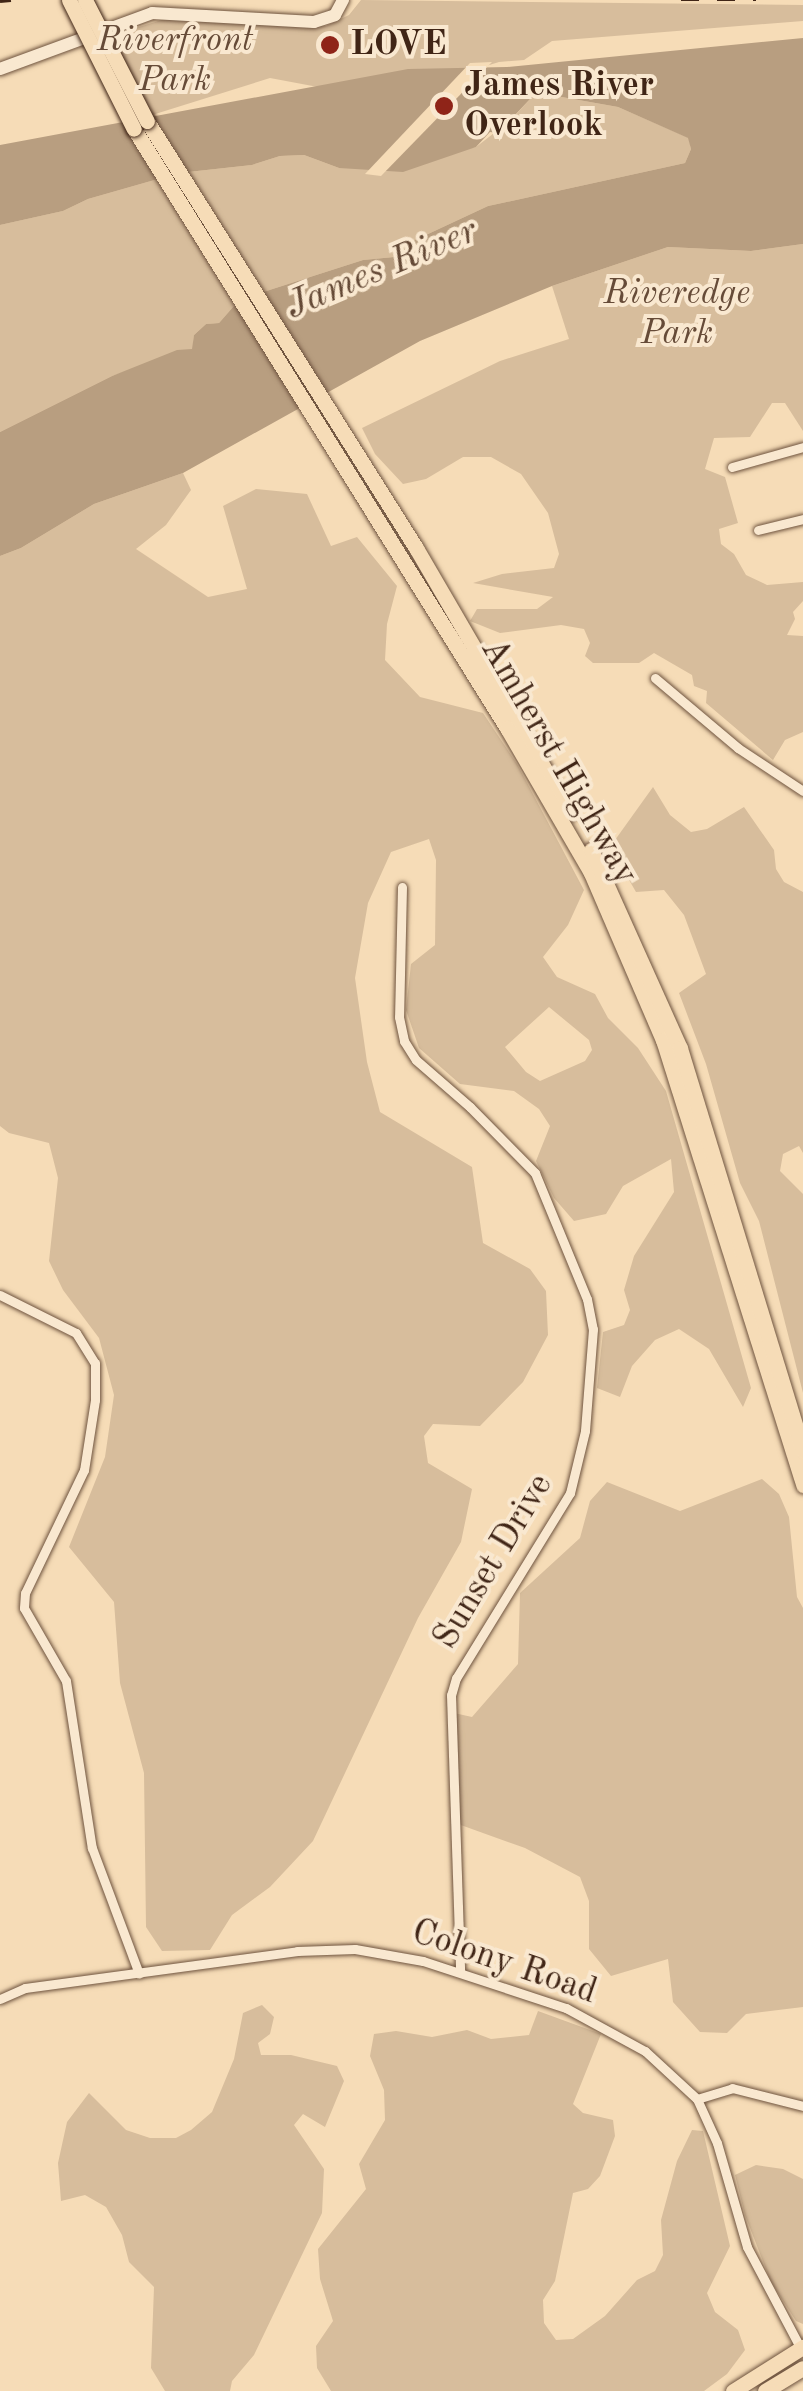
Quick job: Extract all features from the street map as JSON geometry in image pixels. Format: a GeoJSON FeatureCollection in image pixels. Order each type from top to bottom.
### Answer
{"type":"FeatureCollection","features":[{"type":"Feature","properties":{"kind":"highway"},"geometry":{"type":"LineString","coordinates":[[69,0],[140,125]]}},
{"type":"Feature","properties":{"kind":"highway"},"geometry":{"type":"LineString","coordinates":[[85,0],[140,125]]}},
{"type":"Feature","properties":{"kind":"highway","name":"Amherst Highway"},"geometry":{"type":"LineString","coordinates":[[140,125],[352,465],[563,820],[624,943],[697,1140],[803,1485]]}},
{"type":"Feature","properties":{"kind":"highway","name":"Amherst Highway"},"geometry":{"type":"LineString","coordinates":[[352,465],[416,548],[574,820],[660,996],[698,1100],[803,1451]]}},
{"type":"Feature","properties":{"kind":"highway"},"geometry":{"type":"LineString","coordinates":[[732,2391],[802,2350]]}},
{"type":"Feature","properties":{"kind":"highway"},"geometry":{"type":"LineString","coordinates":[[765,2391],[803,2368]]}},
{"type":"Feature","properties":{"kind":"street"},"geometry":{"type":"LineString","coordinates":[[0,70],[152,14],[314,22],[335,15],[343,0]]}},
{"type":"Feature","properties":{"kind":"street"},"geometry":{"type":"LineString","coordinates":[[732,467],[803,446]]}},
{"type":"Feature","properties":{"kind":"street"},"geometry":{"type":"LineString","coordinates":[[758,530],[803,519]]}},
{"type":"Feature","properties":{"kind":"street"},"geometry":{"type":"LineString","coordinates":[[655,678],[738,748],[803,790]]}},
{"type":"Feature","properties":{"kind":"street","name":"Sunset Drive"},"geometry":{"type":"LineString","coordinates":[[402,887],[398,1018],[404,1041],[416,1060],[535,1173],[586,1299],[593,1328],[585,1432],[570,1493],[456,1678],[451,1695],[460,1972]]}},
{"type":"Feature","properties":{"kind":"street"},"geometry":{"type":"LineString","coordinates":[[0,1295],[64,1324],[85,1342],[95,1363],[97,1385],[84,1470],[26,1593],[24,1608],[66,1681],[92,1848],[139,1974]]}},
{"type":"Feature","properties":{"kind":"street","name":"Colony Road"},"geometry":{"type":"LineString","coordinates":[[0,1999],[25,1988],[330,1948],[379,1951],[460,1972],[594,2020],[646,2051],[697,2099],[717,2143],[747,2247],[802,2350]]}},
{"type":"Feature","properties":{"kind":"street"},"geometry":{"type":"LineString","coordinates":[[697,2099],[732,2088],[803,2106]]}},
{"type":"Feature","properties":{"kind":"green space","name":"Riverfront Park"},"geometry":{"type":"Polygon","coordinates":[[[361,0],[803,5],[803,21],[552,41],[524,60],[499,62],[428,84],[350,93],[270,78],[152,115],[110,36],[168,18],[326,26],[349,15],[361,0]]]}},
{"type":"Feature","properties":{"kind":"green space"},"geometry":{"type":"Polygon","coordinates":[[[556,96],[618,107],[689,138],[691,149],[685,163],[488,206],[413,241],[394,257],[363,260],[257,294],[233,307],[219,323],[206,324],[194,335],[193,349],[112,376],[0,432],[0,225],[63,211],[88,199],[179,173],[252,165],[280,156],[304,155],[339,168],[363,168],[476,147],[511,120],[531,98],[556,96]]]}},
{"type":"Feature","properties":{"kind":"green space","name":"Riveredge Park"},"geometry":{"type":"Polygon","coordinates":[[[803,244],[803,431],[785,403],[772,403],[750,437],[714,438],[705,469],[725,477],[738,523],[719,529],[721,544],[734,554],[746,575],[767,585],[803,582],[803,601],[793,612],[795,619],[787,635],[803,636],[803,732],[785,740],[773,760],[706,703],[707,691],[694,686],[692,675],[654,653],[639,663],[593,663],[585,656],[590,643],[584,629],[561,625],[500,633],[470,621],[477,609],[537,609],[553,597],[473,583],[502,574],[554,568],[559,554],[548,513],[521,474],[491,457],[463,457],[426,479],[403,484],[375,454],[362,428],[500,361],[569,339],[552,286],[668,247],[751,251],[803,244]]]}},
{"type":"Feature","properties":{"kind":"green space"},"geometry":{"type":"Polygon","coordinates":[[[183,473],[191,490],[166,525],[136,549],[208,597],[247,589],[223,506],[256,489],[307,494],[331,546],[357,537],[397,586],[387,624],[385,660],[420,697],[483,713],[517,764],[584,890],[568,925],[543,957],[557,977],[595,994],[608,1018],[638,1048],[666,1091],[751,1388],[743,1407],[709,1349],[679,1329],[655,1340],[632,1366],[620,1397],[597,1388],[603,1332],[624,1325],[630,1310],[624,1290],[634,1256],[674,1192],[671,1159],[623,1186],[606,1214],[574,1221],[554,1198],[536,1161],[550,1126],[539,1109],[514,1091],[460,1084],[419,1048],[406,1010],[411,964],[435,945],[436,860],[429,839],[391,852],[368,903],[355,978],[367,1062],[380,1112],[472,1167],[483,1243],[530,1269],[546,1291],[548,1335],[523,1382],[480,1426],[433,1424],[424,1436],[428,1463],[472,1489],[461,1542],[418,1618],[313,1841],[270,1887],[232,1915],[210,1950],[162,1951],[146,1927],[144,1773],[120,1683],[114,1602],[69,1547],[105,1457],[114,1395],[99,1338],[63,1290],[49,1261],[58,1178],[49,1143],[9,1133],[0,1126],[0,556],[21,548],[94,504],[183,473]],[[549,1007],[505,1047],[526,1072],[540,1081],[585,1061],[592,1050],[589,1040],[549,1007]]]}},
{"type":"Feature","properties":{"kind":"green space"},"geometry":{"type":"Polygon","coordinates":[[[653,787],[670,815],[691,832],[707,829],[744,807],[774,850],[776,869],[784,882],[803,892],[803,1153],[799,1146],[783,1154],[780,1171],[803,1194],[803,1393],[759,1221],[740,1183],[706,1064],[679,993],[706,974],[684,915],[664,890],[636,892],[610,847],[653,787]]]}},
{"type":"Feature","properties":{"kind":"green space"},"geometry":{"type":"Polygon","coordinates":[[[762,1479],[779,1494],[789,1517],[797,1597],[803,1608],[803,2007],[746,2014],[727,2033],[700,2032],[673,2002],[668,1959],[611,1976],[589,1949],[589,1901],[580,1877],[525,1848],[458,1824],[454,1713],[472,1717],[518,1664],[520,1593],[580,1538],[590,1501],[607,1482],[680,1511],[762,1479]]]}},
{"type":"Feature","properties":{"kind":"green space"},"geometry":{"type":"Polygon","coordinates":[[[262,2005],[274,2017],[270,2034],[258,2043],[261,2055],[291,2055],[337,2066],[344,2081],[325,2127],[303,2114],[294,2125],[324,2169],[322,2213],[254,2355],[232,2381],[230,2391],[165,2391],[151,2368],[154,2287],[129,2262],[122,2235],[106,2207],[85,2195],[61,2201],[58,2163],[67,2122],[89,2093],[126,2130],[150,2138],[176,2138],[191,2130],[212,2112],[234,2059],[243,2013],[262,2005]]]}},
{"type":"Feature","properties":{"kind":"green space"},"geometry":{"type":"Polygon","coordinates":[[[538,2011],[601,2034],[573,2104],[583,2113],[613,2120],[615,2136],[600,2176],[588,2189],[573,2193],[555,2281],[543,2300],[544,2323],[556,2340],[573,2339],[605,2316],[637,2280],[655,2271],[663,2255],[661,2220],[677,2161],[692,2130],[703,2131],[730,2246],[707,2293],[715,2312],[738,2330],[745,2350],[727,2374],[704,2391],[331,2391],[317,2368],[316,2346],[333,2321],[320,2279],[318,2249],[366,2189],[359,2164],[385,2120],[384,2090],[370,2056],[374,2034],[396,2031],[432,2037],[467,2030],[491,2039],[529,2035],[538,2011]]]}},
{"type":"Feature","properties":{"kind":"green space"},"geometry":{"type":"Polygon","coordinates":[[[756,2165],[783,2169],[803,2179],[803,2324],[796,2321],[771,2282],[745,2215],[735,2175],[756,2165]]]}},
{"type":"Feature","properties":{"kind":"water","name":"James River"},"geometry":{"type":"Polygon","coordinates":[[[803,38],[803,244],[751,251],[668,247],[552,286],[420,341],[183,473],[94,504],[21,548],[0,556],[0,432],[112,376],[177,350],[192,349],[194,335],[206,324],[219,323],[233,307],[257,294],[363,260],[394,257],[413,241],[488,206],[685,163],[691,149],[688,138],[618,107],[556,96],[531,98],[498,133],[490,132],[476,147],[403,172],[339,168],[304,155],[280,156],[252,165],[179,173],[88,199],[63,211],[0,225],[0,145],[408,69],[507,67],[803,38]]]}},
{"type":"Feature","properties":{"kind":"pier"},"geometry":{"type":"Polygon","coordinates":[[[492,62],[381,176],[365,174],[470,63],[492,62]]]}},
{"type":"Feature","properties":{"kind":"railway"},"geometry":{"type":"LineString","coordinates":[[0,1],[11,0]]}},
{"type":"Feature","properties":{"kind":"railway"},"geometry":{"type":"LineString","coordinates":[[681,0],[756,0]]}},
{"type":"Feature","properties":{"kind":"place","name":"LOVE"},"geometry":{"type":"Point","coordinates":[330,45]}},
{"type":"Feature","properties":{"kind":"place","name":"James River Overlook"},"geometry":{"type":"Point","coordinates":[444,106]}}]}
